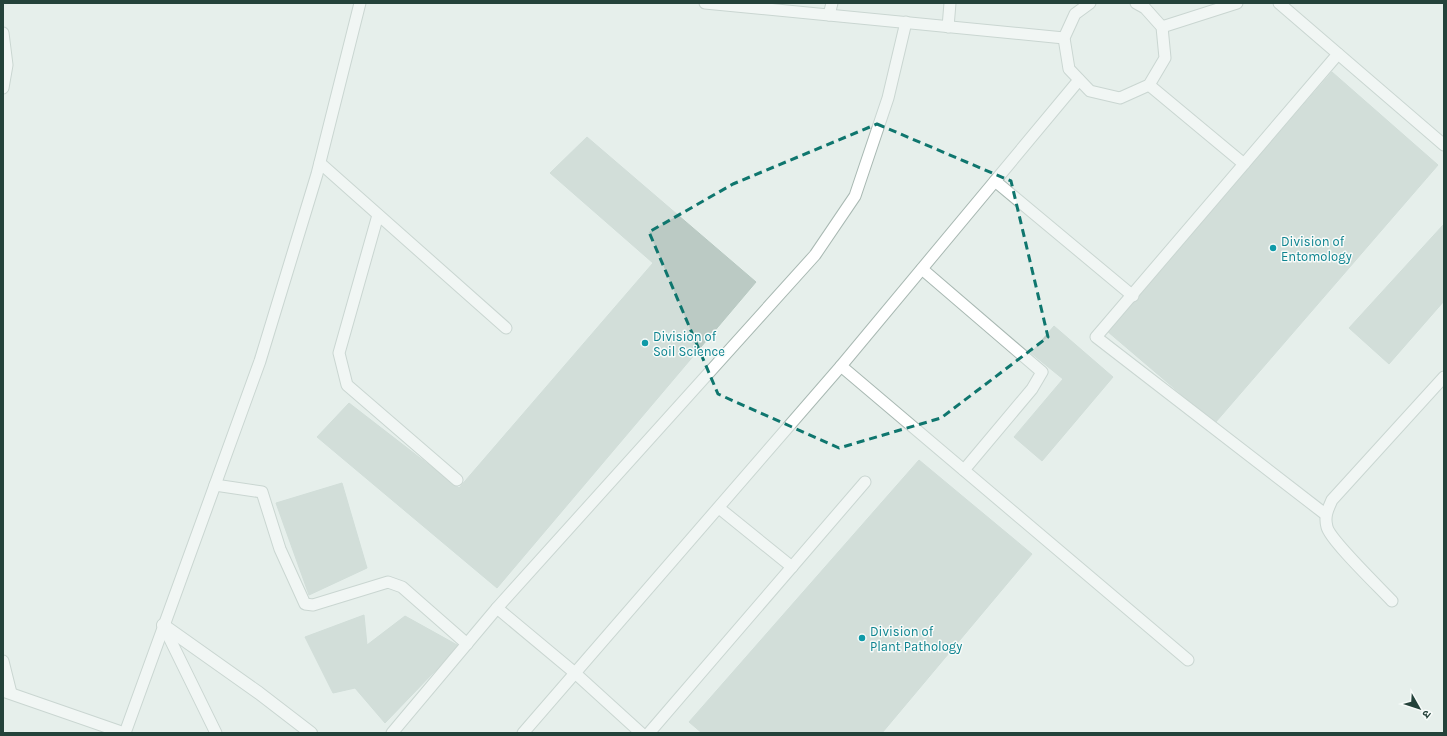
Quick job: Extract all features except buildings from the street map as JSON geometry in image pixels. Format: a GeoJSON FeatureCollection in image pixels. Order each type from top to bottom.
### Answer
{"type":"FeatureCollection","features":[{"type":"Feature","properties":{"kind":"street"},"geometry":{"type":"LineString","coordinates":[[163,625],[259,693],[311,733]]}},
{"type":"Feature","properties":{"kind":"lane"},"geometry":{"type":"LineString","coordinates":[[3,661],[7,692],[124,733],[260,361],[320,163],[360,3]]}},
{"type":"Feature","properties":{"kind":"lane"},"geometry":{"type":"LineString","coordinates":[[705,3],[1064,38]]}},
{"type":"Feature","properties":{"kind":"lane"},"geometry":{"type":"LineString","coordinates":[[829,15],[832,3]]}},
{"type":"Feature","properties":{"kind":"lane"},"geometry":{"type":"LineString","coordinates":[[948,26],[950,3]]}},
{"type":"Feature","properties":{"kind":"lane"},"geometry":{"type":"LineString","coordinates":[[1090,3],[1075,14],[1064,38],[1069,69],[1090,91],[1120,98],[1149,85],[1165,58],[1162,26],[1143,5]]}},
{"type":"Feature","properties":{"kind":"lane"},"geometry":{"type":"LineString","coordinates":[[1162,26],[1237,3]]}},
{"type":"Feature","properties":{"kind":"lane"},"geometry":{"type":"LineString","coordinates":[[1279,3],[1444,145]]}},
{"type":"Feature","properties":{"kind":"lane"},"geometry":{"type":"LineString","coordinates":[[392,733],[497,608],[815,255],[855,196],[888,98],[906,22]]}},
{"type":"Feature","properties":{"kind":"lane"},"geometry":{"type":"LineString","coordinates":[[3,34],[8,66],[3,88]]}},
{"type":"Feature","properties":{"kind":"lane"},"geometry":{"type":"LineString","coordinates":[[1326,514],[1096,337],[1133,296],[1338,54]]}},
{"type":"Feature","properties":{"kind":"lane"},"geometry":{"type":"LineString","coordinates":[[524,733],[841,366],[1079,80]]}},
{"type":"Feature","properties":{"kind":"lane"},"geometry":{"type":"LineString","coordinates":[[1149,85],[1244,164]]}},
{"type":"Feature","properties":{"kind":"lane"},"geometry":{"type":"LineString","coordinates":[[320,163],[506,328]]}},
{"type":"Feature","properties":{"kind":"lane"},"geometry":{"type":"LineString","coordinates":[[995,181],[1133,296]]}},
{"type":"Feature","properties":{"kind":"lane"},"geometry":{"type":"LineString","coordinates":[[378,215],[339,353],[347,385],[457,480]]}},
{"type":"Feature","properties":{"kind":"lane"},"geometry":{"type":"LineString","coordinates":[[922,269],[1042,372],[1032,389],[964,470]]}},
{"type":"Feature","properties":{"kind":"lane"},"geometry":{"type":"LineString","coordinates":[[841,366],[1188,660]]}},
{"type":"Feature","properties":{"kind":"lane"},"geometry":{"type":"LineString","coordinates":[[1392,601],[1337,542],[1327,528],[1326,514],[1332,500],[1444,377]]}},
{"type":"Feature","properties":{"kind":"lane"},"geometry":{"type":"LineString","coordinates":[[649,733],[865,482]]}},
{"type":"Feature","properties":{"kind":"lane"},"geometry":{"type":"LineString","coordinates":[[215,485],[262,492],[280,549],[305,604],[313,605],[388,582],[402,587],[467,644]]}},
{"type":"Feature","properties":{"kind":"lane"},"geometry":{"type":"LineString","coordinates":[[718,508],[792,567]]}},
{"type":"Feature","properties":{"kind":"lane"},"geometry":{"type":"LineString","coordinates":[[497,608],[575,673],[641,733]]}},
{"type":"Feature","properties":{"kind":"lane"},"geometry":{"type":"LineString","coordinates":[[163,625],[216,733]]}},
{"type":"Feature","properties":{"kind":"highlighted area"},"geometry":{"type":"Polygon","coordinates":[[[877,124],[1011,181],[1048,337],[941,418],[839,448],[718,394],[649,232],[733,184],[877,124]]]}},
{"type":"Feature","properties":{"kind":"place","name":"Division of Entomology"},"geometry":{"type":"Point","coordinates":[1273,248]}},
{"type":"Feature","properties":{"kind":"place","name":"Division of Soil Science"},"geometry":{"type":"Point","coordinates":[645,343]}},
{"type":"Feature","properties":{"kind":"place","name":"Division of Plant Pathology"},"geometry":{"type":"Point","coordinates":[862,638]}}]}
